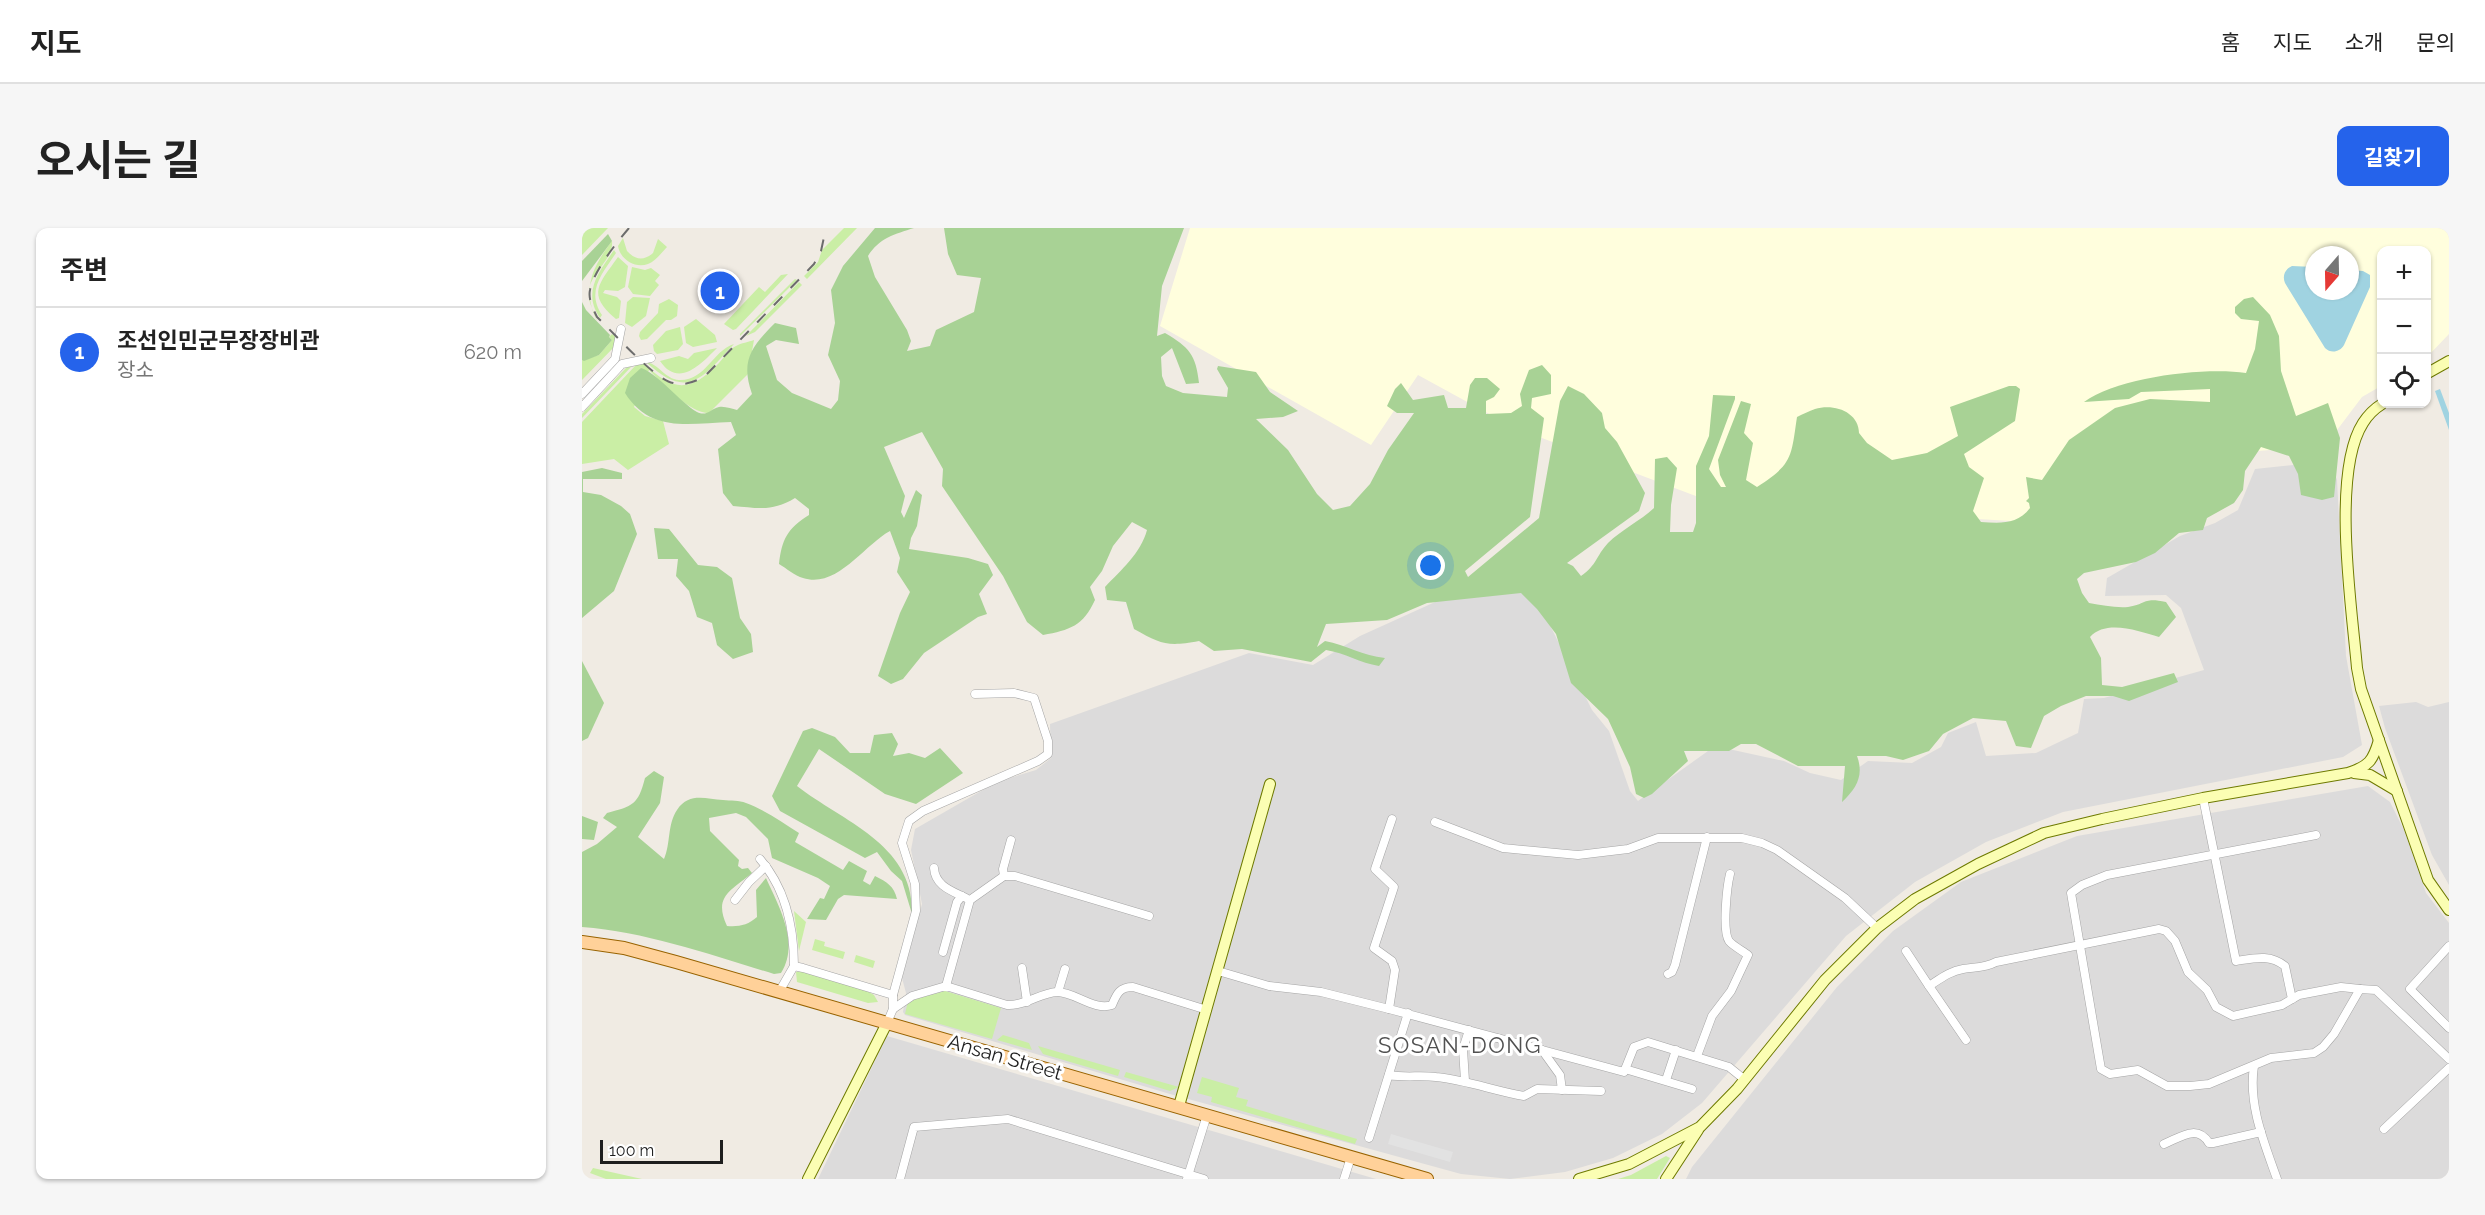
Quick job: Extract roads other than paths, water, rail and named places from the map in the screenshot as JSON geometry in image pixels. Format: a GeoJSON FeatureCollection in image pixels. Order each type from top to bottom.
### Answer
{"type":"FeatureCollection","features":[{"type":"Feature","properties":{"kind":"main road"},"geometry":{"type":"LineString","coordinates":[[2431,372],[2449,361]]}},
{"type":"Feature","properties":{"kind":"main road"},"geometry":{"type":"LineString","coordinates":[[2377,408],[2367,417],[2356,437],[2351,458],[2345,529],[2357,668],[2361,689],[2428,880],[2449,910]]}},
{"type":"Feature","properties":{"kind":"main road"},"geometry":{"type":"LineString","coordinates":[[1666,1179],[1700,1127],[1744,1080],[1825,980],[1877,928],[1915,899],[2003,851],[2044,833],[2203,798],[2363,768],[2370,762],[2379,740]]}},
{"type":"Feature","properties":{"kind":"main road"},"geometry":{"type":"LineString","coordinates":[[2348,772],[2370,775],[2397,791]]}},
{"type":"Feature","properties":{"kind":"main road"},"geometry":{"type":"LineString","coordinates":[[1179,1106],[1270,784]]}},
{"type":"Feature","properties":{"kind":"main road","name":"Ansan Street"},"geometry":{"type":"LineString","coordinates":[[582,942],[650,954],[1427,1179]]}},
{"type":"Feature","properties":{"kind":"main road"},"geometry":{"type":"LineString","coordinates":[[808,1179],[887,1023]]}},
{"type":"Feature","properties":{"kind":"main road"},"geometry":{"type":"LineString","coordinates":[[1579,1179],[1629,1164],[1700,1127]]}},
{"type":"Feature","properties":{"kind":"street"},"geometry":{"type":"LineString","coordinates":[[582,407],[619,362],[621,329]]}},
{"type":"Feature","properties":{"kind":"street"},"geometry":{"type":"LineString","coordinates":[[582,394],[619,362],[651,358]]}},
{"type":"Feature","properties":{"kind":"street"},"geometry":{"type":"LineString","coordinates":[[887,1023],[893,1009],[893,995],[916,911],[915,884],[902,843],[909,821],[923,811],[1038,761],[1048,754],[1048,741],[1034,699],[1014,693],[975,694]]}},
{"type":"Feature","properties":{"kind":"street"},"geometry":{"type":"LineString","coordinates":[[2203,798],[2236,961],[2264,957],[2276,959],[2285,966],[2292,999]]}},
{"type":"Feature","properties":{"kind":"street"},"geometry":{"type":"LineString","coordinates":[[1389,1009],[1395,970],[1392,962],[1374,948],[1394,887],[1375,869],[1392,819]]}},
{"type":"Feature","properties":{"kind":"street"},"geometry":{"type":"LineString","coordinates":[[1435,822],[1503,848],[1578,855],[1628,849],[1658,838],[1742,838],[1777,850],[1845,898],[1877,928]]}},
{"type":"Feature","properties":{"kind":"street"},"geometry":{"type":"LineString","coordinates":[[2316,835],[2107,874],[2082,885],[2071,893],[2101,1069],[2110,1074],[2138,1070],[2168,1086],[2178,1087],[2209,1084],[2271,1058],[2314,1053],[2323,1047],[2334,1034],[2360,989]]}},
{"type":"Feature","properties":{"kind":"street"},"geometry":{"type":"LineString","coordinates":[[1668,974],[1672,972],[1675,965],[1707,837]]}},
{"type":"Feature","properties":{"kind":"street"},"geometry":{"type":"LineString","coordinates":[[1004,876],[1003,868],[1011,840]]}},
{"type":"Feature","properties":{"kind":"street"},"geometry":{"type":"LineString","coordinates":[[760,859],[781,891],[793,931],[794,966],[779,992]]}},
{"type":"Feature","properties":{"kind":"street"},"geometry":{"type":"LineString","coordinates":[[735,900],[766,866]]}},
{"type":"Feature","properties":{"kind":"street"},"geometry":{"type":"LineString","coordinates":[[934,868],[935,877],[943,886],[966,898]]}},
{"type":"Feature","properties":{"kind":"street"},"geometry":{"type":"LineString","coordinates":[[1696,1056],[1712,1016],[1731,991],[1748,955],[1727,938],[1726,911],[1730,874]]}},
{"type":"Feature","properties":{"kind":"street"},"geometry":{"type":"LineString","coordinates":[[943,952],[957,902],[1004,876],[1015,876],[1149,915]]}},
{"type":"Feature","properties":{"kind":"street"},"geometry":{"type":"LineString","coordinates":[[946,986],[966,898]]}},
{"type":"Feature","properties":{"kind":"street"},"geometry":{"type":"LineString","coordinates":[[1929,986],[1961,969],[1977,968],[1996,962],[2159,929],[2166,931],[2175,941],[2188,972],[2207,990],[2216,1007],[2233,1016],[2282,1005],[2299,995],[2341,987],[2376,990],[2449,1059]]}},
{"type":"Feature","properties":{"kind":"street"},"geometry":{"type":"LineString","coordinates":[[2449,946],[2410,989],[2449,1028]]}},
{"type":"Feature","properties":{"kind":"street"},"geometry":{"type":"LineString","coordinates":[[1905,951],[1966,1040]]}},
{"type":"Feature","properties":{"kind":"street"},"geometry":{"type":"LineString","coordinates":[[794,966],[893,995]]}},
{"type":"Feature","properties":{"kind":"street"},"geometry":{"type":"LineString","coordinates":[[1022,968],[1027,1002]]}},
{"type":"Feature","properties":{"kind":"street"},"geometry":{"type":"LineString","coordinates":[[1059,992],[1065,969]]}},
{"type":"Feature","properties":{"kind":"street"},"geometry":{"type":"LineString","coordinates":[[1218,971],[1269,986],[1321,992],[1408,1013],[1624,1072],[1634,1047],[1647,1042],[1729,1067],[1744,1080]]}},
{"type":"Feature","properties":{"kind":"street"},"geometry":{"type":"LineString","coordinates":[[893,1009],[912,996],[946,986],[1007,1005],[1016,1005],[1059,992],[1108,1006],[1112,1005],[1117,993],[1122,989],[1140,987],[1207,1010]]}},
{"type":"Feature","properties":{"kind":"street"},"geometry":{"type":"LineString","coordinates":[[1369,1138],[1408,1013]]}},
{"type":"Feature","properties":{"kind":"street"},"geometry":{"type":"LineString","coordinates":[[1465,1081],[1463,1049],[1469,1030]]}},
{"type":"Feature","properties":{"kind":"street"},"geometry":{"type":"LineString","coordinates":[[1542,1050],[1560,1075],[1562,1090]]}},
{"type":"Feature","properties":{"kind":"street"},"geometry":{"type":"LineString","coordinates":[[1666,1080],[1676,1050]]}},
{"type":"Feature","properties":{"kind":"street"},"geometry":{"type":"LineString","coordinates":[[2254,1066],[2253,1102],[2277,1179]]}},
{"type":"Feature","properties":{"kind":"street"},"geometry":{"type":"LineString","coordinates":[[2384,1129],[2449,1068]]}},
{"type":"Feature","properties":{"kind":"street"},"geometry":{"type":"LineString","coordinates":[[1625,1069],[1692,1089]]}},
{"type":"Feature","properties":{"kind":"street"},"geometry":{"type":"LineString","coordinates":[[1389,1075],[1401,1078],[1434,1076],[1465,1081],[1524,1096],[1537,1089],[1601,1091]]}},
{"type":"Feature","properties":{"kind":"street"},"geometry":{"type":"LineString","coordinates":[[1188,1177],[1208,1114]]}},
{"type":"Feature","properties":{"kind":"street"},"geometry":{"type":"LineString","coordinates":[[900,1179],[914,1127],[1008,1119],[1188,1177],[1204,1179]]}},
{"type":"Feature","properties":{"kind":"street"},"geometry":{"type":"LineString","coordinates":[[2164,1144],[2191,1132],[2199,1132],[2209,1143],[2213,1143],[2261,1132]]}},
{"type":"Feature","properties":{"kind":"street"},"geometry":{"type":"LineString","coordinates":[[1344,1179],[1351,1157]]}},
{"type":"Feature","properties":{"kind":"water"},"geometry":{"type":"Polygon","coordinates":[[[2292,266],[2305,267],[2305,300],[2359,300],[2359,271],[2370,275],[2370,287],[2344,345],[2338,351],[2333,352],[2325,348],[2285,283],[2285,273],[2292,266]]]}},
{"type":"Feature","properties":{"kind":"water"},"geometry":{"type":"Polygon","coordinates":[[[2440,389],[2449,413],[2449,430],[2435,391],[2440,389]]]}},
{"type":"Feature","properties":{"kind":"railway"},"geometry":{"type":"LineString","coordinates":[[629,228],[596,275],[590,290],[591,304],[597,317],[645,365],[665,380],[681,384],[693,382],[705,376],[814,264],[821,251],[826,228]]}},
{"type":"Feature","properties":{"kind":"place","name":"조선인민군무장장비관"},"geometry":{"type":"Point","coordinates":[720,291]}},
{"type":"Feature","properties":{"kind":"district","name":"SOSAN-DONG"},"geometry":{"type":"Point","coordinates":[1460,1045]}}]}
